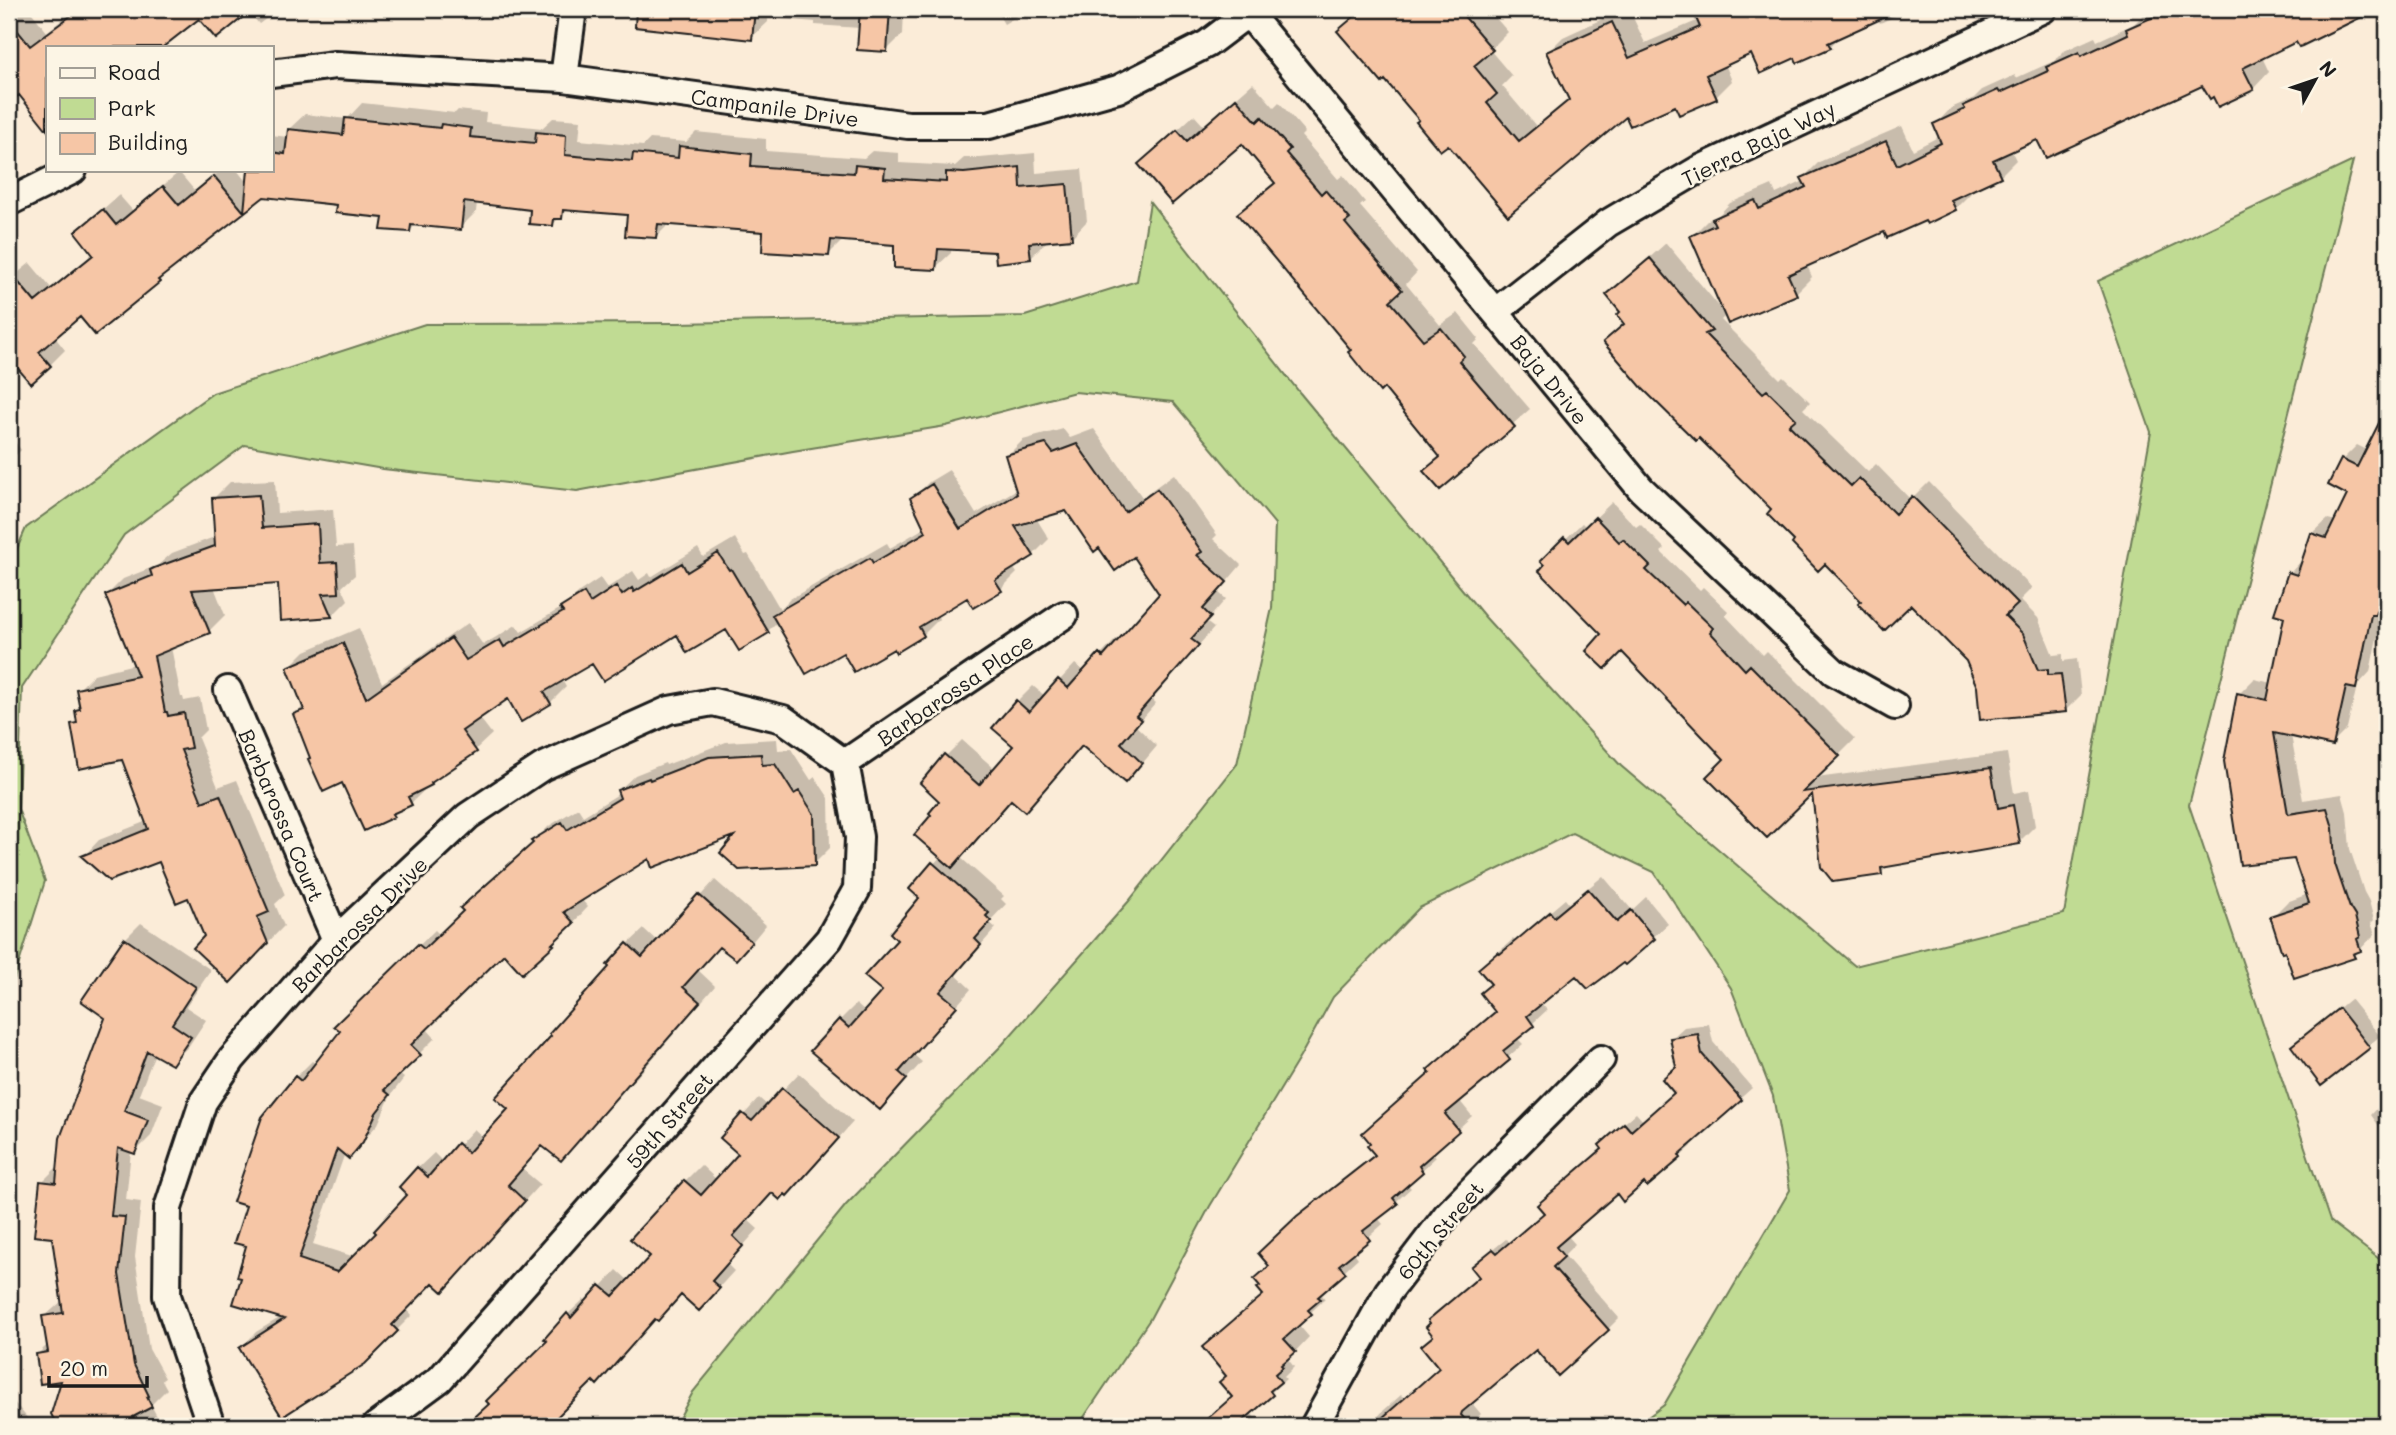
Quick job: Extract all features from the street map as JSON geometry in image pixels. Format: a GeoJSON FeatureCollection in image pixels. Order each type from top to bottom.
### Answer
{"type":"FeatureCollection","features":[{"type":"Feature","properties":{"kind":"street"},"geometry":{"type":"LineString","coordinates":[[564,78],[573,9]]}},
{"type":"Feature","properties":{"kind":"street","name":"Tierra Baja Way"},"geometry":{"type":"LineString","coordinates":[[1495,312],[1608,223],[1698,170],[2043,9]]}},
{"type":"Feature","properties":{"kind":"street","name":"Campanile Drive"},"geometry":{"type":"LineString","coordinates":[[273,73],[335,65],[564,78],[908,125],[989,125],[1118,89],[1207,44],[1249,10]]}},
{"type":"Feature","properties":{"kind":"street","name":"Baja Drive"},"geometry":{"type":"LineString","coordinates":[[1249,10],[1641,489],[1834,672],[1895,706]]}},
{"type":"Feature","properties":{"kind":"street"},"geometry":{"type":"LineString","coordinates":[[9,202],[69,172]]}},
{"type":"Feature","properties":{"kind":"street","name":"Barbarossa Place"},"geometry":{"type":"LineString","coordinates":[[845,763],[1065,615]]}},
{"type":"Feature","properties":{"kind":"street","name":"Barbarossa Court"},"geometry":{"type":"LineString","coordinates":[[228,691],[336,940]]}},
{"type":"Feature","properties":{"kind":"street","name":"Barbarossa Drive"},"geometry":{"type":"LineString","coordinates":[[211,1426],[167,1296],[168,1208],[203,1102],[232,1059],[336,940],[468,816],[542,767],[669,710],[713,702],[783,719],[845,763]]}},
{"type":"Feature","properties":{"kind":"street","name":"59th Street"},"geometry":{"type":"LineString","coordinates":[[376,1426],[440,1379],[829,939],[857,889],[859,837],[845,763]]}},
{"type":"Feature","properties":{"kind":"street","name":"60th Street"},"geometry":{"type":"LineString","coordinates":[[1314,1426],[1388,1292],[1438,1226],[1601,1059]]}},
{"type":"Feature","properties":{"kind":"green space"},"geometry":{"type":"Polygon","coordinates":[[[2353,161],[2189,805],[2330,1221],[2387,1265],[2387,1426],[1636,1426],[1664,1405],[1790,1190],[1773,1096],[1731,988],[1654,872],[1572,833],[1419,908],[1333,997],[1210,1206],[1150,1319],[1078,1426],[675,1426],[693,1392],[846,1205],[1002,1045],[1129,901],[1237,764],[1272,608],[1275,524],[1173,402],[1075,392],[946,426],[577,491],[383,469],[245,445],[124,535],[22,688],[18,809],[45,881],[9,995],[9,567],[26,528],[213,393],[425,324],[678,323],[1025,316],[1137,281],[1150,202],[1300,393],[1485,617],[1621,766],[1855,966],[2064,914],[2151,432],[2098,281],[2353,161]]]}},
{"type":"Feature","properties":{"kind":"building"},"geometry":{"type":"Polygon","coordinates":[[[80,9],[253,9],[216,39],[199,19],[164,46],[46,46],[46,129],[19,95],[9,103],[9,20],[30,46],[80,9]]]}},
{"type":"Feature","properties":{"kind":"building"},"geometry":{"type":"Polygon","coordinates":[[[636,9],[755,9],[752,40],[635,27],[636,9]]]}},
{"type":"Feature","properties":{"kind":"building"},"geometry":{"type":"Polygon","coordinates":[[[860,9],[890,9],[887,52],[857,50],[860,9]]]}},
{"type":"Feature","properties":{"kind":"building"},"geometry":{"type":"Polygon","coordinates":[[[1363,9],[1458,9],[1493,50],[1474,66],[1497,94],[1487,103],[1519,141],[1569,100],[1546,52],[1612,22],[1629,58],[1700,27],[1692,9],[1903,9],[1828,43],[1831,48],[1797,63],[1795,58],[1760,74],[1751,54],[1706,75],[1717,99],[1679,115],[1675,106],[1630,126],[1626,117],[1508,216],[1448,145],[1440,151],[1416,122],[1419,120],[1385,80],[1382,83],[1337,31],[1363,9]]]}},
{"type":"Feature","properties":{"kind":"building"},"geometry":{"type":"Polygon","coordinates":[[[2171,9],[2378,9],[2302,46],[2299,47],[2296,42],[2243,68],[2254,90],[2218,107],[2202,86],[2046,158],[2037,140],[1993,160],[2001,177],[1951,200],[1956,210],[1887,238],[1884,232],[1788,275],[1797,295],[1728,324],[1690,236],[1715,225],[1712,219],[1755,200],[1759,209],[1806,187],[1801,178],[1886,141],[1897,165],[1941,143],[1933,124],[1965,109],[1963,106],[2048,71],[2046,67],[2079,52],[2081,56],[2128,34],[2126,29],[2171,9]]]}},
{"type":"Feature","properties":{"kind":"building"},"geometry":{"type":"Polygon","coordinates":[[[1236,98],[1257,122],[1262,117],[1290,149],[1286,153],[1321,194],[1325,190],[1350,219],[1345,223],[1402,290],[1390,301],[1423,340],[1441,328],[1464,356],[1459,361],[1515,427],[1440,490],[1423,471],[1440,457],[1384,388],[1380,392],[1348,352],[1351,350],[1237,214],[1275,183],[1242,144],[1172,204],[1138,164],[1177,130],[1187,141],[1236,98]]]}},
{"type":"Feature","properties":{"kind":"building"},"geometry":{"type":"Polygon","coordinates":[[[345,118],[440,128],[441,124],[471,128],[470,137],[535,143],[536,132],[566,135],[565,155],[632,161],[633,153],[678,158],[679,146],[752,154],[751,166],[854,173],[855,165],[885,168],[884,178],[946,182],[946,172],[964,173],[1020,167],[1021,188],[1067,184],[1072,239],[1029,243],[1031,259],[996,263],[995,252],[938,249],[936,270],[894,268],[894,245],[831,240],[829,256],[762,252],[763,232],[658,224],[656,238],[625,236],[627,215],[563,210],[562,219],[554,219],[553,226],[529,224],[530,210],[464,202],[461,230],[411,225],[410,232],[381,230],[383,218],[335,213],[336,205],[264,197],[158,280],[160,282],[95,335],[80,317],[39,352],[51,366],[31,384],[9,358],[9,271],[35,302],[93,255],[75,232],[103,209],[116,225],[163,186],[179,205],[214,176],[244,212],[248,172],[273,172],[273,152],[285,154],[288,129],[343,135],[345,118]]]}},
{"type":"Feature","properties":{"kind":"building"},"geometry":{"type":"Polygon","coordinates":[[[1650,258],[1712,331],[1705,334],[1763,393],[1767,390],[1796,419],[1789,425],[1851,486],[1859,478],[1895,514],[1912,496],[2018,604],[2005,616],[2023,634],[2038,670],[2048,669],[2048,675],[2061,674],[2066,712],[1980,720],[1977,687],[1966,661],[1911,605],[1884,631],[1858,604],[1861,601],[1825,564],[1818,571],[1792,544],[1794,541],[1767,514],[1771,509],[1699,438],[1696,441],[1643,389],[1603,342],[1624,324],[1617,315],[1620,312],[1606,295],[1650,258]]]}},
{"type":"Feature","properties":{"kind":"building"},"geometry":{"type":"Polygon","coordinates":[[[2387,407],[2387,577],[2375,615],[2371,615],[2356,689],[2346,687],[2333,746],[2274,733],[2288,814],[2327,808],[2333,828],[2335,864],[2355,916],[2361,951],[2353,954],[2355,958],[2294,978],[2285,952],[2282,953],[2270,916],[2309,903],[2294,859],[2240,865],[2224,761],[2237,693],[2267,700],[2284,617],[2274,614],[2288,572],[2297,575],[2311,533],[2326,538],[2347,495],[2328,485],[2341,459],[2357,467],[2387,407]]]}},
{"type":"Feature","properties":{"kind":"building"},"geometry":{"type":"Polygon","coordinates":[[[1046,444],[1053,453],[1077,444],[1125,512],[1157,489],[1202,552],[1197,555],[1227,582],[1203,609],[1211,617],[1191,639],[1199,645],[1136,716],[1141,720],[1121,743],[1142,763],[1125,783],[1082,746],[1025,812],[1011,800],[952,868],[914,835],[939,801],[920,783],[944,754],[979,785],[1013,746],[992,728],[1016,700],[1029,712],[1058,679],[1068,688],[1099,653],[1103,657],[1159,594],[1134,557],[1115,571],[1099,548],[1094,552],[1066,511],[1015,526],[1034,556],[995,580],[1002,591],[973,608],[967,598],[919,627],[924,636],[896,653],[894,649],[854,672],[843,653],[806,674],[772,615],[870,558],[873,563],[926,532],[910,498],[932,484],[960,529],[1017,494],[1005,455],[1046,444]]]}},
{"type":"Feature","properties":{"kind":"building"},"geometry":{"type":"Polygon","coordinates":[[[259,495],[262,528],[318,524],[320,563],[337,562],[339,593],[322,594],[332,617],[280,621],[278,584],[192,590],[210,633],[154,656],[165,712],[168,716],[184,713],[191,748],[181,750],[202,802],[220,795],[269,912],[257,917],[268,943],[230,983],[193,948],[204,936],[188,898],[176,903],[159,862],[109,881],[81,856],[148,829],[122,760],[79,769],[71,724],[77,723],[75,710],[80,709],[76,689],[138,676],[105,595],[152,576],[150,570],[154,568],[215,546],[212,498],[259,495]]]}},
{"type":"Feature","properties":{"kind":"building"},"geometry":{"type":"Polygon","coordinates":[[[1595,517],[1619,542],[1623,539],[1650,566],[1646,570],[1683,605],[1686,602],[1713,628],[1710,632],[1745,670],[1750,665],[1840,756],[1803,792],[1991,768],[1998,808],[2013,805],[2020,844],[1881,868],[1882,875],[1833,882],[1821,867],[1812,794],[1767,838],[1706,777],[1724,759],[1622,652],[1605,669],[1586,651],[1601,634],[1539,571],[1544,565],[1540,561],[1564,537],[1569,542],[1595,517]]]}},
{"type":"Feature","properties":{"kind":"building"},"geometry":{"type":"Polygon","coordinates":[[[718,553],[729,570],[731,569],[769,633],[739,651],[726,630],[687,653],[677,635],[603,681],[592,664],[544,692],[551,704],[521,722],[508,699],[462,731],[477,752],[431,783],[432,785],[408,797],[412,805],[364,831],[342,783],[323,792],[308,759],[310,758],[293,714],[304,710],[287,667],[343,643],[366,698],[451,638],[466,660],[500,640],[504,647],[563,612],[560,608],[584,593],[590,603],[616,586],[622,595],[632,588],[634,592],[682,563],[687,572],[718,553]]]}},
{"type":"Feature","properties":{"kind":"building"},"geometry":{"type":"Polygon","coordinates":[[[761,754],[762,765],[775,764],[794,794],[799,791],[814,814],[815,866],[739,870],[720,853],[734,836],[652,868],[649,859],[564,912],[574,923],[522,974],[504,954],[411,1045],[421,1055],[384,1090],[390,1095],[376,1113],[363,1142],[349,1159],[337,1149],[299,1259],[337,1272],[376,1233],[374,1231],[407,1195],[399,1187],[417,1167],[428,1177],[457,1143],[468,1153],[508,1109],[495,1098],[551,1036],[549,1034],[627,943],[642,957],[698,894],[752,942],[736,960],[719,947],[683,987],[700,1002],[561,1161],[542,1146],[508,1185],[525,1201],[443,1292],[433,1283],[392,1325],[398,1331],[365,1364],[282,1417],[239,1348],[284,1319],[233,1304],[241,1278],[237,1277],[246,1246],[234,1243],[246,1206],[233,1202],[262,1117],[295,1076],[301,1081],[340,1031],[334,1026],[418,944],[424,949],[463,911],[460,908],[533,843],[531,841],[562,822],[567,830],[620,798],[617,790],[709,757],[761,754]]]}},
{"type":"Feature","properties":{"kind":"building"},"geometry":{"type":"Polygon","coordinates":[[[932,862],[989,913],[986,916],[991,921],[975,939],[981,945],[940,992],[957,1006],[899,1072],[907,1079],[880,1110],[810,1051],[839,1019],[849,1028],[882,991],[864,976],[897,940],[890,933],[919,898],[909,889],[932,862]]]}},
{"type":"Feature","properties":{"kind":"building"},"geometry":{"type":"Polygon","coordinates":[[[1588,889],[1617,922],[1631,910],[1655,939],[1625,965],[1623,963],[1588,989],[1576,976],[1527,1016],[1534,1026],[1503,1051],[1510,1060],[1445,1114],[1459,1131],[1419,1166],[1423,1172],[1393,1198],[1398,1204],[1363,1231],[1370,1240],[1339,1265],[1346,1273],[1318,1297],[1321,1299],[1308,1310],[1312,1314],[1284,1339],[1296,1352],[1275,1374],[1281,1382],[1270,1391],[1273,1395],[1237,1426],[1199,1426],[1232,1397],[1219,1382],[1226,1376],[1202,1347],[1263,1295],[1254,1279],[1269,1266],[1258,1253],[1297,1216],[1375,1155],[1367,1146],[1370,1143],[1362,1133],[1430,1073],[1427,1070],[1495,1012],[1480,993],[1491,984],[1478,969],[1550,912],[1554,917],[1588,889]]]}},
{"type":"Feature","properties":{"kind":"building"},"geometry":{"type":"Polygon","coordinates":[[[124,938],[196,987],[172,1024],[191,1037],[172,1065],[147,1051],[124,1111],[148,1120],[135,1154],[118,1148],[111,1216],[125,1217],[119,1274],[134,1365],[152,1407],[133,1417],[138,1426],[57,1426],[51,1414],[61,1381],[40,1384],[36,1354],[48,1352],[42,1316],[63,1313],[52,1238],[34,1236],[40,1181],[56,1183],[60,1138],[105,1018],[81,1001],[124,938]]]}},
{"type":"Feature","properties":{"kind":"building"},"geometry":{"type":"Polygon","coordinates":[[[2339,1008],[2370,1048],[2321,1086],[2291,1046],[2339,1008]]]}},
{"type":"Feature","properties":{"kind":"building"},"geometry":{"type":"Polygon","coordinates":[[[1698,1034],[1702,1054],[1742,1100],[1647,1187],[1644,1183],[1623,1202],[1617,1194],[1556,1247],[1564,1257],[1553,1267],[1609,1330],[1558,1376],[1536,1350],[1462,1412],[1461,1415],[1471,1426],[1373,1426],[1439,1368],[1421,1346],[1433,1336],[1426,1327],[1430,1323],[1428,1320],[1479,1277],[1471,1267],[1493,1249],[1497,1253],[1544,1213],[1537,1205],[1602,1149],[1599,1145],[1624,1123],[1631,1131],[1674,1093],[1662,1079],[1676,1067],[1670,1038],[1698,1034]]]}},
{"type":"Feature","properties":{"kind":"building"},"geometry":{"type":"Polygon","coordinates":[[[782,1088],[839,1138],[787,1196],[785,1194],[780,1200],[772,1193],[733,1236],[743,1246],[712,1281],[720,1288],[699,1311],[681,1295],[658,1321],[655,1319],[597,1385],[593,1381],[548,1426],[465,1426],[489,1404],[486,1401],[547,1341],[544,1339],[567,1313],[571,1318],[600,1285],[613,1296],[650,1256],[630,1239],[684,1180],[701,1195],[738,1154],[720,1138],[742,1113],[752,1121],[782,1088]]]}}]}
